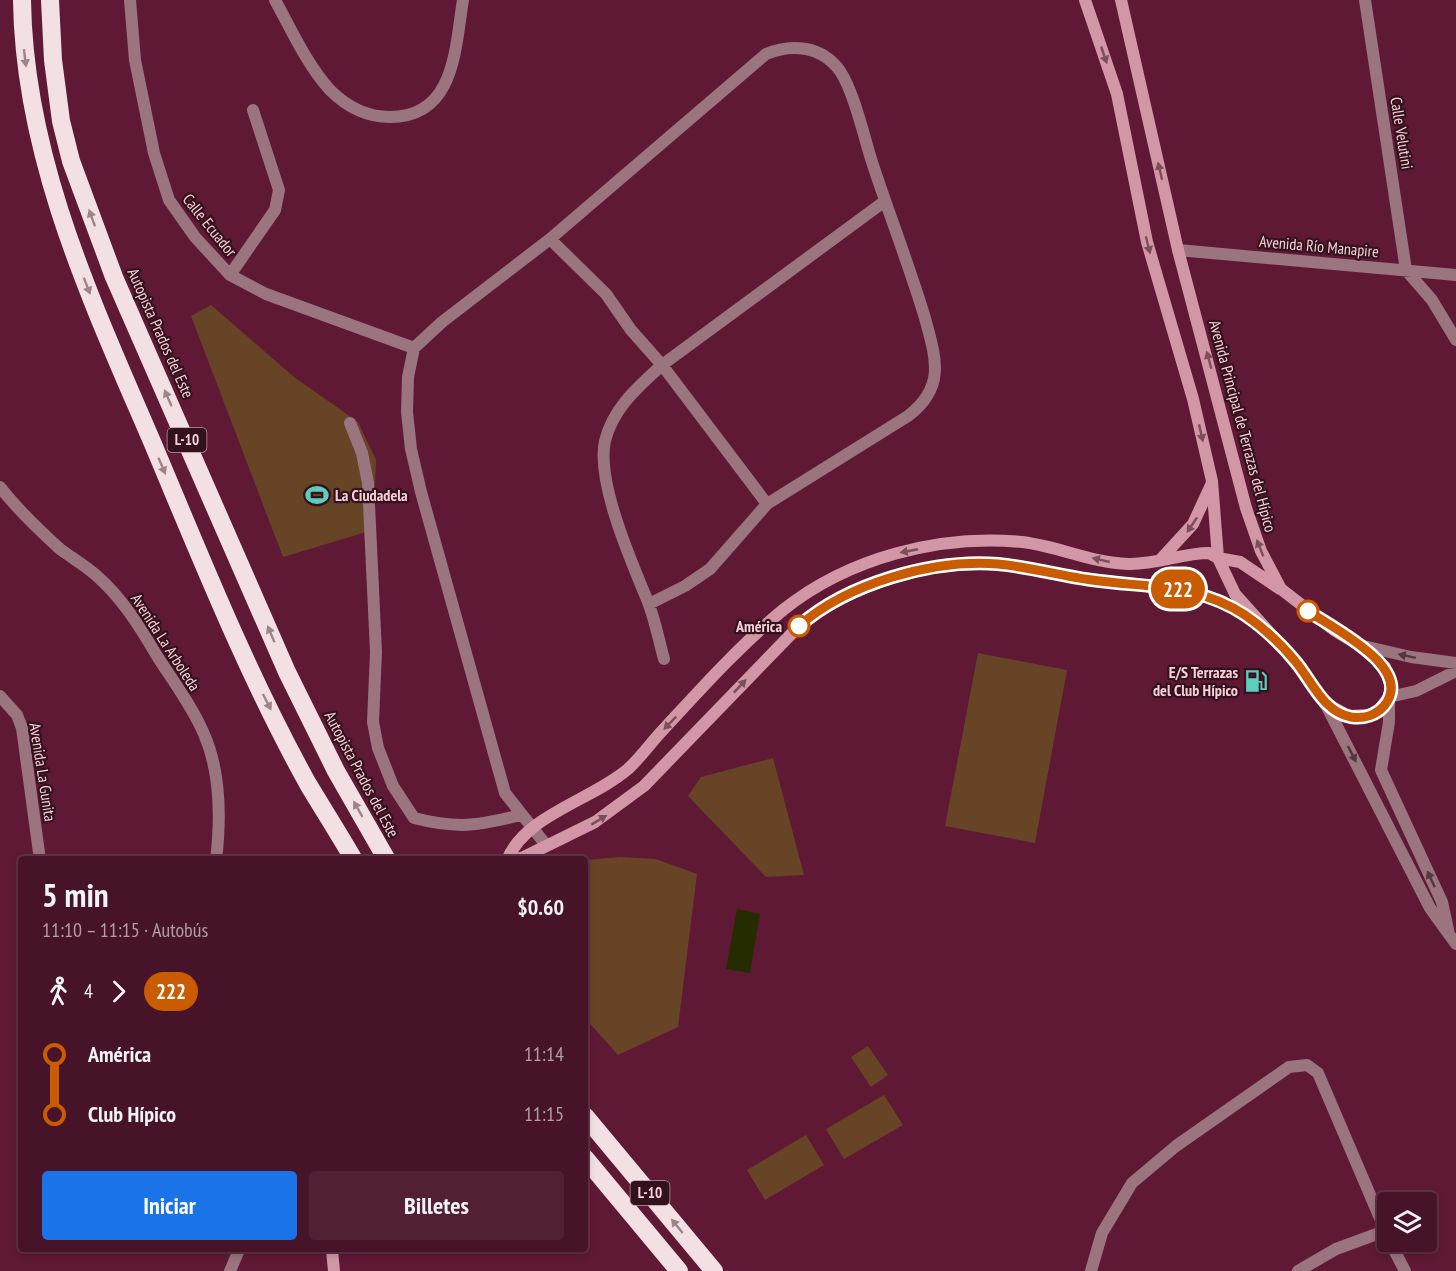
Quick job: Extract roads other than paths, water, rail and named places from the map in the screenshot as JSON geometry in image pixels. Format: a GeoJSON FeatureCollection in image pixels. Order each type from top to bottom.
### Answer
{"type":"FeatureCollection","features":[{"type":"Feature","properties":{"kind":"highway","name":"L-10"},"geometry":{"type":"LineString","coordinates":[[22,0],[27,68],[40,147],[64,228],[94,307],[261,691],[308,784],[352,856]]}},
{"type":"Feature","properties":{"kind":"highway","name":"Autopista Prados del Este"},"geometry":{"type":"LineString","coordinates":[[50,0],[53,60],[61,121],[71,161],[114,277],[287,672],[336,771],[385,856]]}},
{"type":"Feature","properties":{"kind":"highway","name":"L-10"},"geometry":{"type":"LineString","coordinates":[[588,1120],[714,1271]]}},
{"type":"Feature","properties":{"kind":"highway","name":"L-10"},"geometry":{"type":"LineString","coordinates":[[588,1162],[679,1271]]}},
{"type":"Feature","properties":{"kind":"street","name":"Calle Ecuador"},"geometry":{"type":"LineString","coordinates":[[130,0],[135,60],[154,153],[169,200],[195,237],[230,275],[266,294],[414,348]]}},
{"type":"Feature","properties":{"kind":"street"},"geometry":{"type":"LineString","coordinates":[[275,0],[314,69],[329,89],[344,102],[373,117],[406,117],[430,106],[444,88],[453,63],[464,0]]}},
{"type":"Feature","properties":{"kind":"street"},"geometry":{"type":"LineString","coordinates":[[1085,0],[1117,94],[1147,242],[1193,399],[1212,481],[1218,558],[1235,594],[1263,628],[1295,661],[1325,703],[1430,908],[1454,939]]}},
{"type":"Feature","properties":{"kind":"street","name":"Avenida Principal de Terrazas del Hípico"},"geometry":{"type":"LineString","coordinates":[[1121,0],[1178,250],[1246,508],[1261,551],[1281,590],[1334,630],[1359,645],[1385,667],[1391,687],[1389,697]]}},
{"type":"Feature","properties":{"kind":"street","name":"Calle Velutini"},"geometry":{"type":"LineString","coordinates":[[1365,0],[1406,270]]}},
{"type":"Feature","properties":{"kind":"street"},"geometry":{"type":"LineString","coordinates":[[546,845],[505,793],[413,459],[407,412],[408,377],[414,348],[442,322],[550,239],[766,54],[779,49],[795,47],[810,49],[825,57],[840,71],[904,251],[934,350],[933,388],[923,404],[908,416],[767,504],[710,569],[685,586],[649,604]]}},
{"type":"Feature","properties":{"kind":"street"},"geometry":{"type":"LineString","coordinates":[[230,275],[275,210],[279,190],[253,110]]}},
{"type":"Feature","properties":{"kind":"street"},"geometry":{"type":"LineString","coordinates":[[664,659],[649,604],[636,575],[607,486],[603,462],[605,441],[614,417],[632,393],[662,365],[885,201]]}},
{"type":"Feature","properties":{"kind":"street"},"geometry":{"type":"LineString","coordinates":[[550,239],[606,294],[631,330],[662,365],[767,504]]}},
{"type":"Feature","properties":{"kind":"street","name":"Avenida Río Manapire"},"geometry":{"type":"LineString","coordinates":[[1178,250],[1456,275]]}},
{"type":"Feature","properties":{"kind":"street"},"geometry":{"type":"LineString","coordinates":[[1406,270],[1432,300],[1456,340]]}},
{"type":"Feature","properties":{"kind":"street"},"geometry":{"type":"LineString","coordinates":[[350,423],[362,453],[368,483],[376,652],[374,722],[378,748],[393,786],[414,818],[447,826],[483,825],[521,815]]}},
{"type":"Feature","properties":{"kind":"street"},"geometry":{"type":"LineString","coordinates":[[1159,560],[1193,524],[1204,504],[1212,481]]}},
{"type":"Feature","properties":{"kind":"street","name":"Avenida La Arboleda"},"geometry":{"type":"LineString","coordinates":[[0,487],[10,501],[61,549],[97,576],[116,595],[134,618],[193,713],[204,735],[217,785],[220,813],[216,856]]}},
{"type":"Feature","properties":{"kind":"street"},"geometry":{"type":"LineString","coordinates":[[508,856],[513,844],[532,826],[604,788],[629,768],[726,665],[784,610],[817,588],[866,562],[922,548],[988,541],[1023,542],[1117,563],[1209,553],[1218,558],[1240,562],[1281,590]]}},
{"type":"Feature","properties":{"kind":"street"},"geometry":{"type":"LineString","coordinates":[[524,856],[595,822],[644,786],[801,624],[820,610],[856,591],[895,577],[965,565],[995,564],[1032,568],[1092,580],[1199,592],[1221,600],[1263,628]]}},
{"type":"Feature","properties":{"kind":"street"},"geometry":{"type":"LineString","coordinates":[[1359,645],[1411,657],[1456,663]]}},
{"type":"Feature","properties":{"kind":"street"},"geometry":{"type":"LineString","coordinates":[[1325,703],[1337,712],[1361,718],[1378,711],[1389,697],[1416,691],[1456,671]]}},
{"type":"Feature","properties":{"kind":"street","name":"Avenida La Gunita"},"geometry":{"type":"LineString","coordinates":[[0,696],[17,715],[22,728],[39,856]]}},
{"type":"Feature","properties":{"kind":"street"},"geometry":{"type":"LineString","coordinates":[[1389,697],[1389,722],[1381,770],[1442,902],[1454,939]]}},
{"type":"Feature","properties":{"kind":"street"},"geometry":{"type":"LineString","coordinates":[[1091,1271],[1102,1233],[1132,1183],[1176,1146],[1289,1067],[1307,1065],[1318,1073],[1377,1213]]}},
{"type":"Feature","properties":{"kind":"street"},"geometry":{"type":"LineString","coordinates":[[1298,1271],[1336,1249],[1377,1239]]}},
{"type":"Feature","properties":{"kind":"street"},"geometry":{"type":"LineString","coordinates":[[230,1271],[238,1252]]}},
{"type":"Feature","properties":{"kind":"street"},"geometry":{"type":"LineString","coordinates":[[332,1252],[334,1271]]}},
{"type":"Feature","properties":{"kind":"street"},"geometry":{"type":"LineString","coordinates":[[1395,1252],[1405,1271]]}},
{"type":"Feature","properties":{"kind":"place","name":"La Ciudadela"},"geometry":{"type":"Point","coordinates":[317,495]}},
{"type":"Feature","properties":{"kind":"place","name":"América"},"geometry":{"type":"Point","coordinates":[799,626]}},
{"type":"Feature","properties":{"kind":"place","name":"E/S Terrazas del Club Hípico"},"geometry":{"type":"Point","coordinates":[1256,681]}}]}
